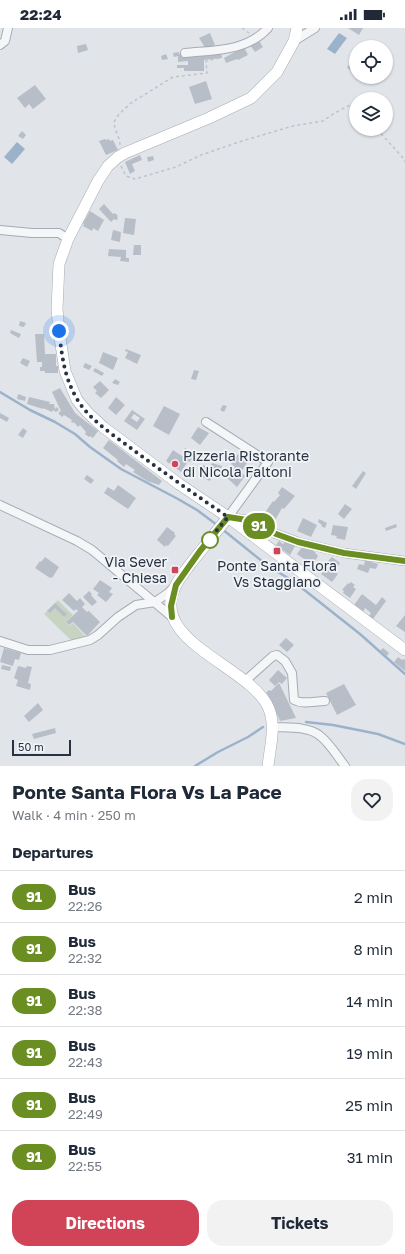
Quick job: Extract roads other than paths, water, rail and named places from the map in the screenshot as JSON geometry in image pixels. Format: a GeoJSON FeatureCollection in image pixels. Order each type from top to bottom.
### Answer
{"type":"FeatureCollection","features":[{"type":"Feature","properties":{"kind":"main road"},"geometry":{"type":"LineString","coordinates":[[297,28],[294,42],[277,72],[251,98],[119,156],[108,166],[98,181],[68,239],[59,264],[57,309],[65,371],[78,400],[103,427],[179,484],[223,524],[405,650]]}},
{"type":"Feature","properties":{"kind":"main road"},"geometry":{"type":"LineString","coordinates":[[223,524],[200,551],[176,585],[171,606],[172,617],[185,636],[200,649],[245,681],[262,698],[268,707],[273,727],[268,766]]}},
{"type":"Feature","properties":{"kind":"street"},"geometry":{"type":"LineString","coordinates":[[0,45],[5,41],[8,28]]}},
{"type":"Feature","properties":{"kind":"street"},"geometry":{"type":"LineString","coordinates":[[184,53],[229,49],[255,39],[268,28]]}},
{"type":"Feature","properties":{"kind":"street"},"geometry":{"type":"LineString","coordinates":[[294,42],[314,28]]}},
{"type":"Feature","properties":{"kind":"street"},"geometry":{"type":"LineString","coordinates":[[0,230],[32,233],[59,233],[68,239]]}},
{"type":"Feature","properties":{"kind":"street"},"geometry":{"type":"LineString","coordinates":[[206,422],[268,462],[223,524]]}},
{"type":"Feature","properties":{"kind":"street"},"geometry":{"type":"LineString","coordinates":[[0,505],[77,541],[106,561],[172,617]]}},
{"type":"Feature","properties":{"kind":"street"},"geometry":{"type":"LineString","coordinates":[[223,524],[247,520],[268,531],[298,542],[344,553],[405,561]]}},
{"type":"Feature","properties":{"kind":"street"},"geometry":{"type":"LineString","coordinates":[[0,641],[28,650],[50,650],[90,640],[98,635],[118,616],[136,605],[155,602],[176,585]]}},
{"type":"Feature","properties":{"kind":"street"},"geometry":{"type":"LineString","coordinates":[[245,681],[276,655],[284,661],[292,673],[294,700],[305,703],[325,701]]}},
{"type":"Feature","properties":{"kind":"street"},"geometry":{"type":"LineString","coordinates":[[273,727],[302,729],[314,732],[323,739],[345,766]]}},
{"type":"Feature","properties":{"kind":"water"},"geometry":{"type":"Polygon","coordinates":[[[339,33],[347,38],[335,54],[327,49],[339,33]]]}},
{"type":"Feature","properties":{"kind":"water"},"geometry":{"type":"Polygon","coordinates":[[[17,142],[25,149],[12,164],[4,157],[17,142]]]}},
{"type":"Feature","properties":{"kind":"waterway"},"geometry":{"type":"LineString","coordinates":[[0,392],[75,434],[90,447],[121,469],[197,510],[217,525]]}},
{"type":"Feature","properties":{"kind":"waterway"},"geometry":{"type":"LineString","coordinates":[[222,529],[268,566],[293,581],[360,634],[405,674]]}},
{"type":"Feature","properties":{"kind":"waterway"},"geometry":{"type":"LineString","coordinates":[[306,722],[333,725],[378,734],[405,744]]}},
{"type":"Feature","properties":{"kind":"waterway"},"geometry":{"type":"LineString","coordinates":[[195,766],[218,752],[248,737],[263,727]]}},
{"type":"Feature","properties":{"kind":"place","name":"Pizzeria Ristorante di Nicola Faltoni"},"geometry":{"type":"Point","coordinates":[175,464]}},
{"type":"Feature","properties":{"kind":"place","name":"Ponte Santa Flora Vs Staggiano"},"geometry":{"type":"Point","coordinates":[277,551]}},
{"type":"Feature","properties":{"kind":"place","name":"Via Sever - Chiesa"},"geometry":{"type":"Point","coordinates":[175,570]}}]}
